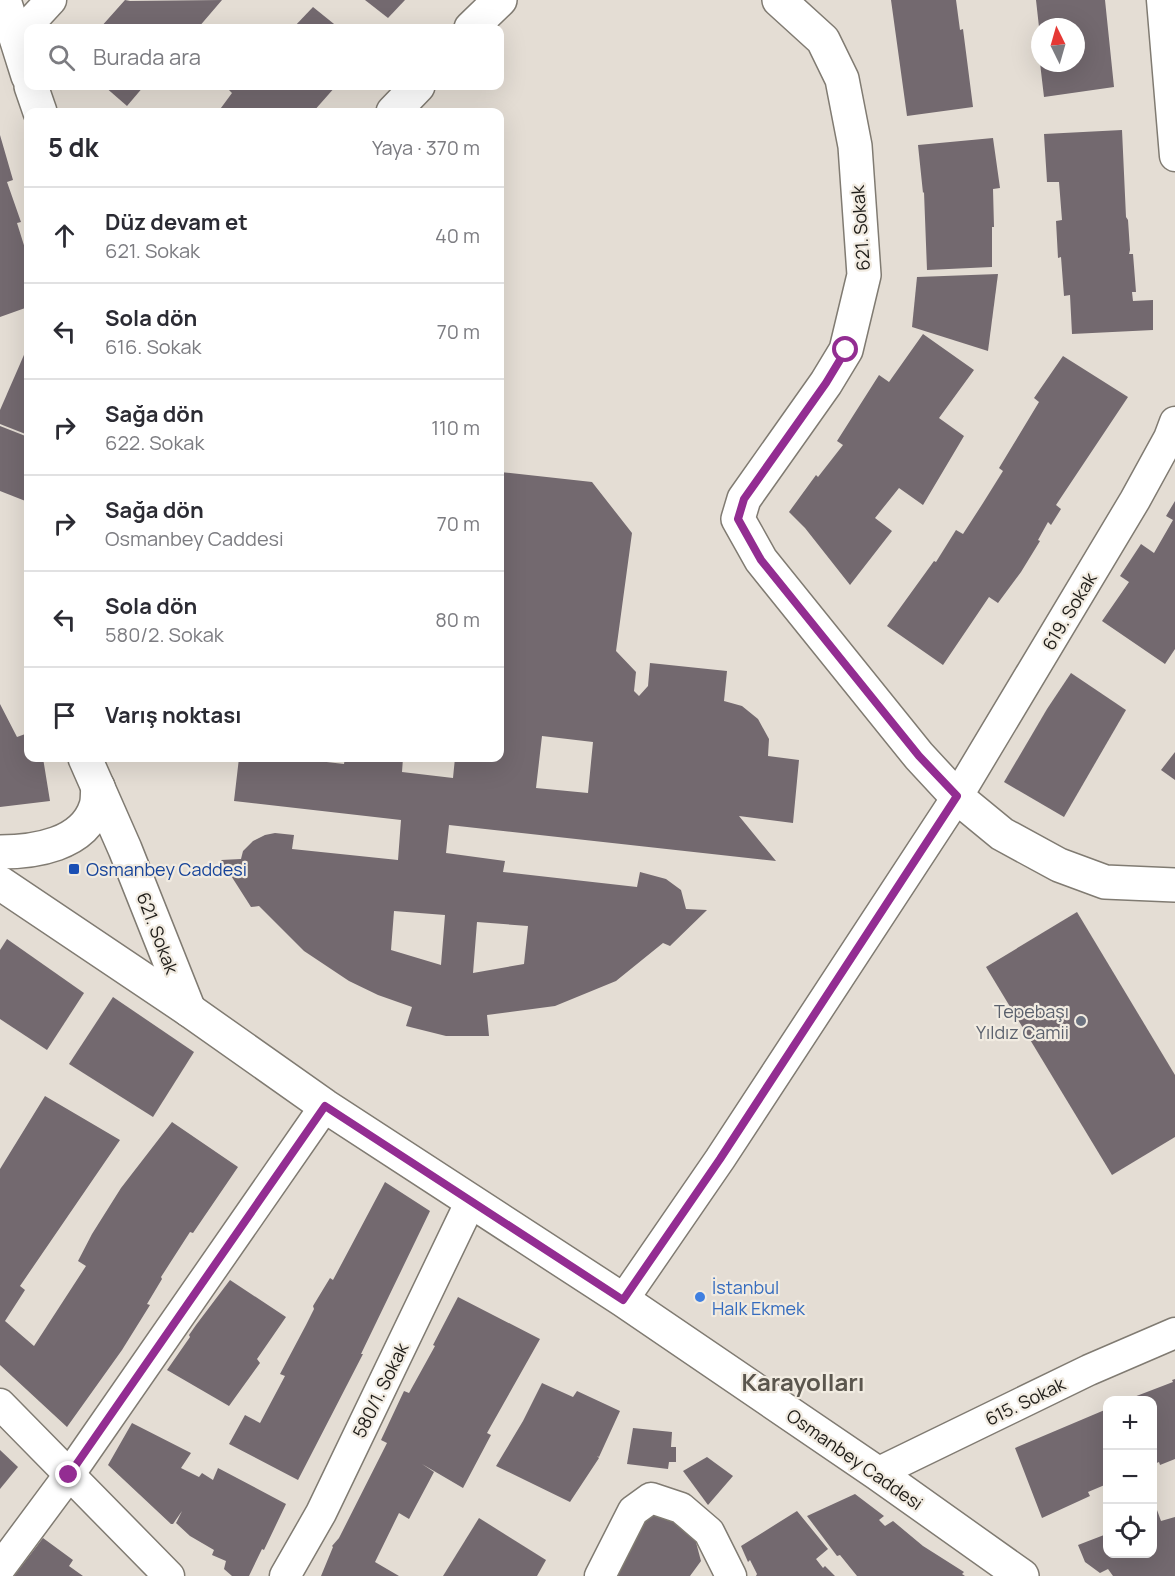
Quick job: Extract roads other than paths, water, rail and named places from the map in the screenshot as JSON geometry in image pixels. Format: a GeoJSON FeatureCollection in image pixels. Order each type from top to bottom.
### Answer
{"type":"FeatureCollection","features":[{"type":"Feature","properties":{"kind":"street"},"geometry":{"type":"LineString","coordinates":[[4,0],[24,63]]}},
{"type":"Feature","properties":{"kind":"street"},"geometry":{"type":"LineString","coordinates":[[29,24],[51,0]]}},
{"type":"Feature","properties":{"kind":"street"},"geometry":{"type":"LineString","coordinates":[[475,24],[500,0]]}},
{"type":"Feature","properties":{"kind":"street","name":"621. Sokak"},"geometry":{"type":"LineString","coordinates":[[779,0],[823,40],[842,79],[855,146],[864,275],[846,350],[826,383],[744,499],[738,519],[761,560],[919,756],[957,796]]}},
{"type":"Feature","properties":{"kind":"street"},"geometry":{"type":"LineString","coordinates":[[1162,0],[1175,156]]}},
{"type":"Feature","properties":{"kind":"street"},"geometry":{"type":"LineString","coordinates":[[16,38],[24,29]]}},
{"type":"Feature","properties":{"kind":"street"},"geometry":{"type":"LineString","coordinates":[[33,90],[39,108]]}},
{"type":"Feature","properties":{"kind":"street"},"geometry":{"type":"LineString","coordinates":[[397,108],[414,90]]}},
{"type":"Feature","properties":{"kind":"street","name":"619. Sokak"},"geometry":{"type":"LineString","coordinates":[[623,1300],[720,1159],[957,796],[1135,500],[1169,438],[1175,422]]}},
{"type":"Feature","properties":{"kind":"street","name":"621. Sokak"},"geometry":{"type":"LineString","coordinates":[[87,762],[125,849],[189,1010]]}},
{"type":"Feature","properties":{"kind":"street"},"geometry":{"type":"LineString","coordinates":[[0,852],[40,850],[67,839],[87,823],[96,806],[98,787]]}},
{"type":"Feature","properties":{"kind":"street"},"geometry":{"type":"LineString","coordinates":[[957,796],[1002,834],[1059,865],[1105,882],[1175,885]]}},
{"type":"Feature","properties":{"kind":"street","name":"Osmanbey Caddesi"},"geometry":{"type":"LineString","coordinates":[[0,883],[189,1010],[325,1106],[623,1300],[877,1473],[1022,1576]]}},
{"type":"Feature","properties":{"kind":"street"},"geometry":{"type":"LineString","coordinates":[[0,1568],[69,1475],[325,1106]]}},
{"type":"Feature","properties":{"kind":"street","name":"580/1. Sokak"},"geometry":{"type":"LineString","coordinates":[[285,1576],[321,1513],[471,1201]]}},
{"type":"Feature","properties":{"kind":"street","name":"615. Sokak"},"geometry":{"type":"LineString","coordinates":[[877,1473],[1089,1370],[1175,1333]]}},
{"type":"Feature","properties":{"kind":"street"},"geometry":{"type":"LineString","coordinates":[[0,1404],[169,1576]]}},
{"type":"Feature","properties":{"kind":"street"},"geometry":{"type":"LineString","coordinates":[[600,1576],[633,1511],[651,1498],[681,1508],[709,1532],[731,1576]]}},
{"type":"Feature","properties":{"kind":"place","name":"Osmanbey Caddesi"},"geometry":{"type":"Point","coordinates":[74,869]}},
{"type":"Feature","properties":{"kind":"place","name":"Tepebaşı Yıldız Camii"},"geometry":{"type":"Point","coordinates":[1081,1021]}},
{"type":"Feature","properties":{"kind":"place","name":"İstanbul Halk Ekmek"},"geometry":{"type":"Point","coordinates":[700,1297]}},
{"type":"Feature","properties":{"kind":"district","name":"Karayolları"},"geometry":{"type":"Point","coordinates":[803,1381]}}]}
